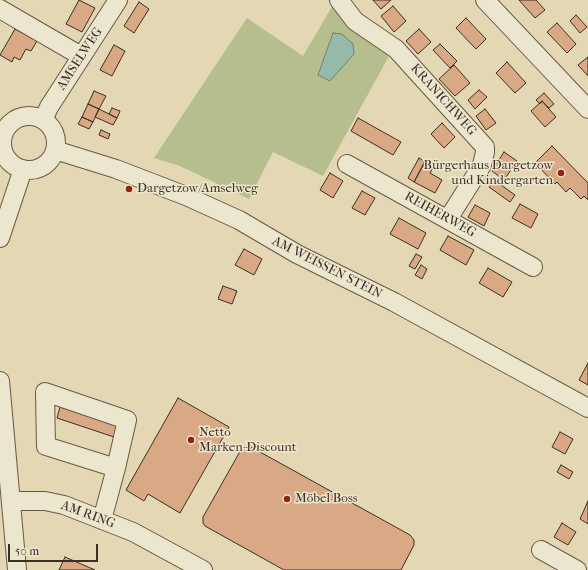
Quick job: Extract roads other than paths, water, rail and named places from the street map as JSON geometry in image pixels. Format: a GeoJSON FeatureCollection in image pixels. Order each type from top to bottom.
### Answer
{"type":"FeatureCollection","features":[{"type":"Feature","properties":{"kind":"street","name":"AMSELWEG"},"geometry":{"type":"LineString","coordinates":[[43,120],[49,107],[118,0]]}},
{"type":"Feature","properties":{"kind":"street","name":"KRANICHWEG"},"geometry":{"type":"LineString","coordinates":[[339,0],[355,21],[396,49],[485,147],[482,165],[448,219]]}},
{"type":"Feature","properties":{"kind":"street"},"geometry":{"type":"LineString","coordinates":[[485,0],[588,109]]}},
{"type":"Feature","properties":{"kind":"street"},"geometry":{"type":"LineString","coordinates":[[0,9],[81,56]]}},
{"type":"Feature","properties":{"kind":"street"},"geometry":{"type":"LineString","coordinates":[[27,116],[43,120],[50,125],[56,141],[56,150],[52,158],[47,164],[31,170],[23,169],[12,163],[4,153],[3,128],[19,118],[27,116]]}},
{"type":"Feature","properties":{"kind":"street","name":"AM WEISSEN STEIN"},"geometry":{"type":"LineString","coordinates":[[56,150],[116,169],[186,196],[239,220],[297,254],[394,302],[588,408]]}},
{"type":"Feature","properties":{"kind":"street","name":"REIHERWEG"},"geometry":{"type":"LineString","coordinates":[[347,164],[533,267]]}},
{"type":"Feature","properties":{"kind":"street"},"geometry":{"type":"LineString","coordinates":[[0,238],[23,169]]}},
{"type":"Feature","properties":{"kind":"street"},"geometry":{"type":"LineString","coordinates":[[0,381],[18,570]]}},
{"type":"Feature","properties":{"kind":"street"},"geometry":{"type":"LineString","coordinates":[[102,520],[116,468],[127,420],[44,392],[46,446],[116,468]]}},
{"type":"Feature","properties":{"kind":"street","name":"AM RING"},"geometry":{"type":"LineString","coordinates":[[11,501],[46,502],[64,505],[133,532],[203,570]]}},
{"type":"Feature","properties":{"kind":"street"},"geometry":{"type":"LineString","coordinates":[[541,550],[576,570]]}},
{"type":"Feature","properties":{"kind":"place","name":"Bürgerhaus Dargetzow und Kindergarten"},"geometry":{"type":"Point","coordinates":[561,173]}},
{"type":"Feature","properties":{"kind":"place","name":"Dargetzow/Amselweg"},"geometry":{"type":"Point","coordinates":[129,189]}},
{"type":"Feature","properties":{"kind":"place","name":"Netto Marken-Discount"},"geometry":{"type":"Point","coordinates":[191,440]}},
{"type":"Feature","properties":{"kind":"place","name":"Möbel Boss"},"geometry":{"type":"Point","coordinates":[287,499]}}]}
